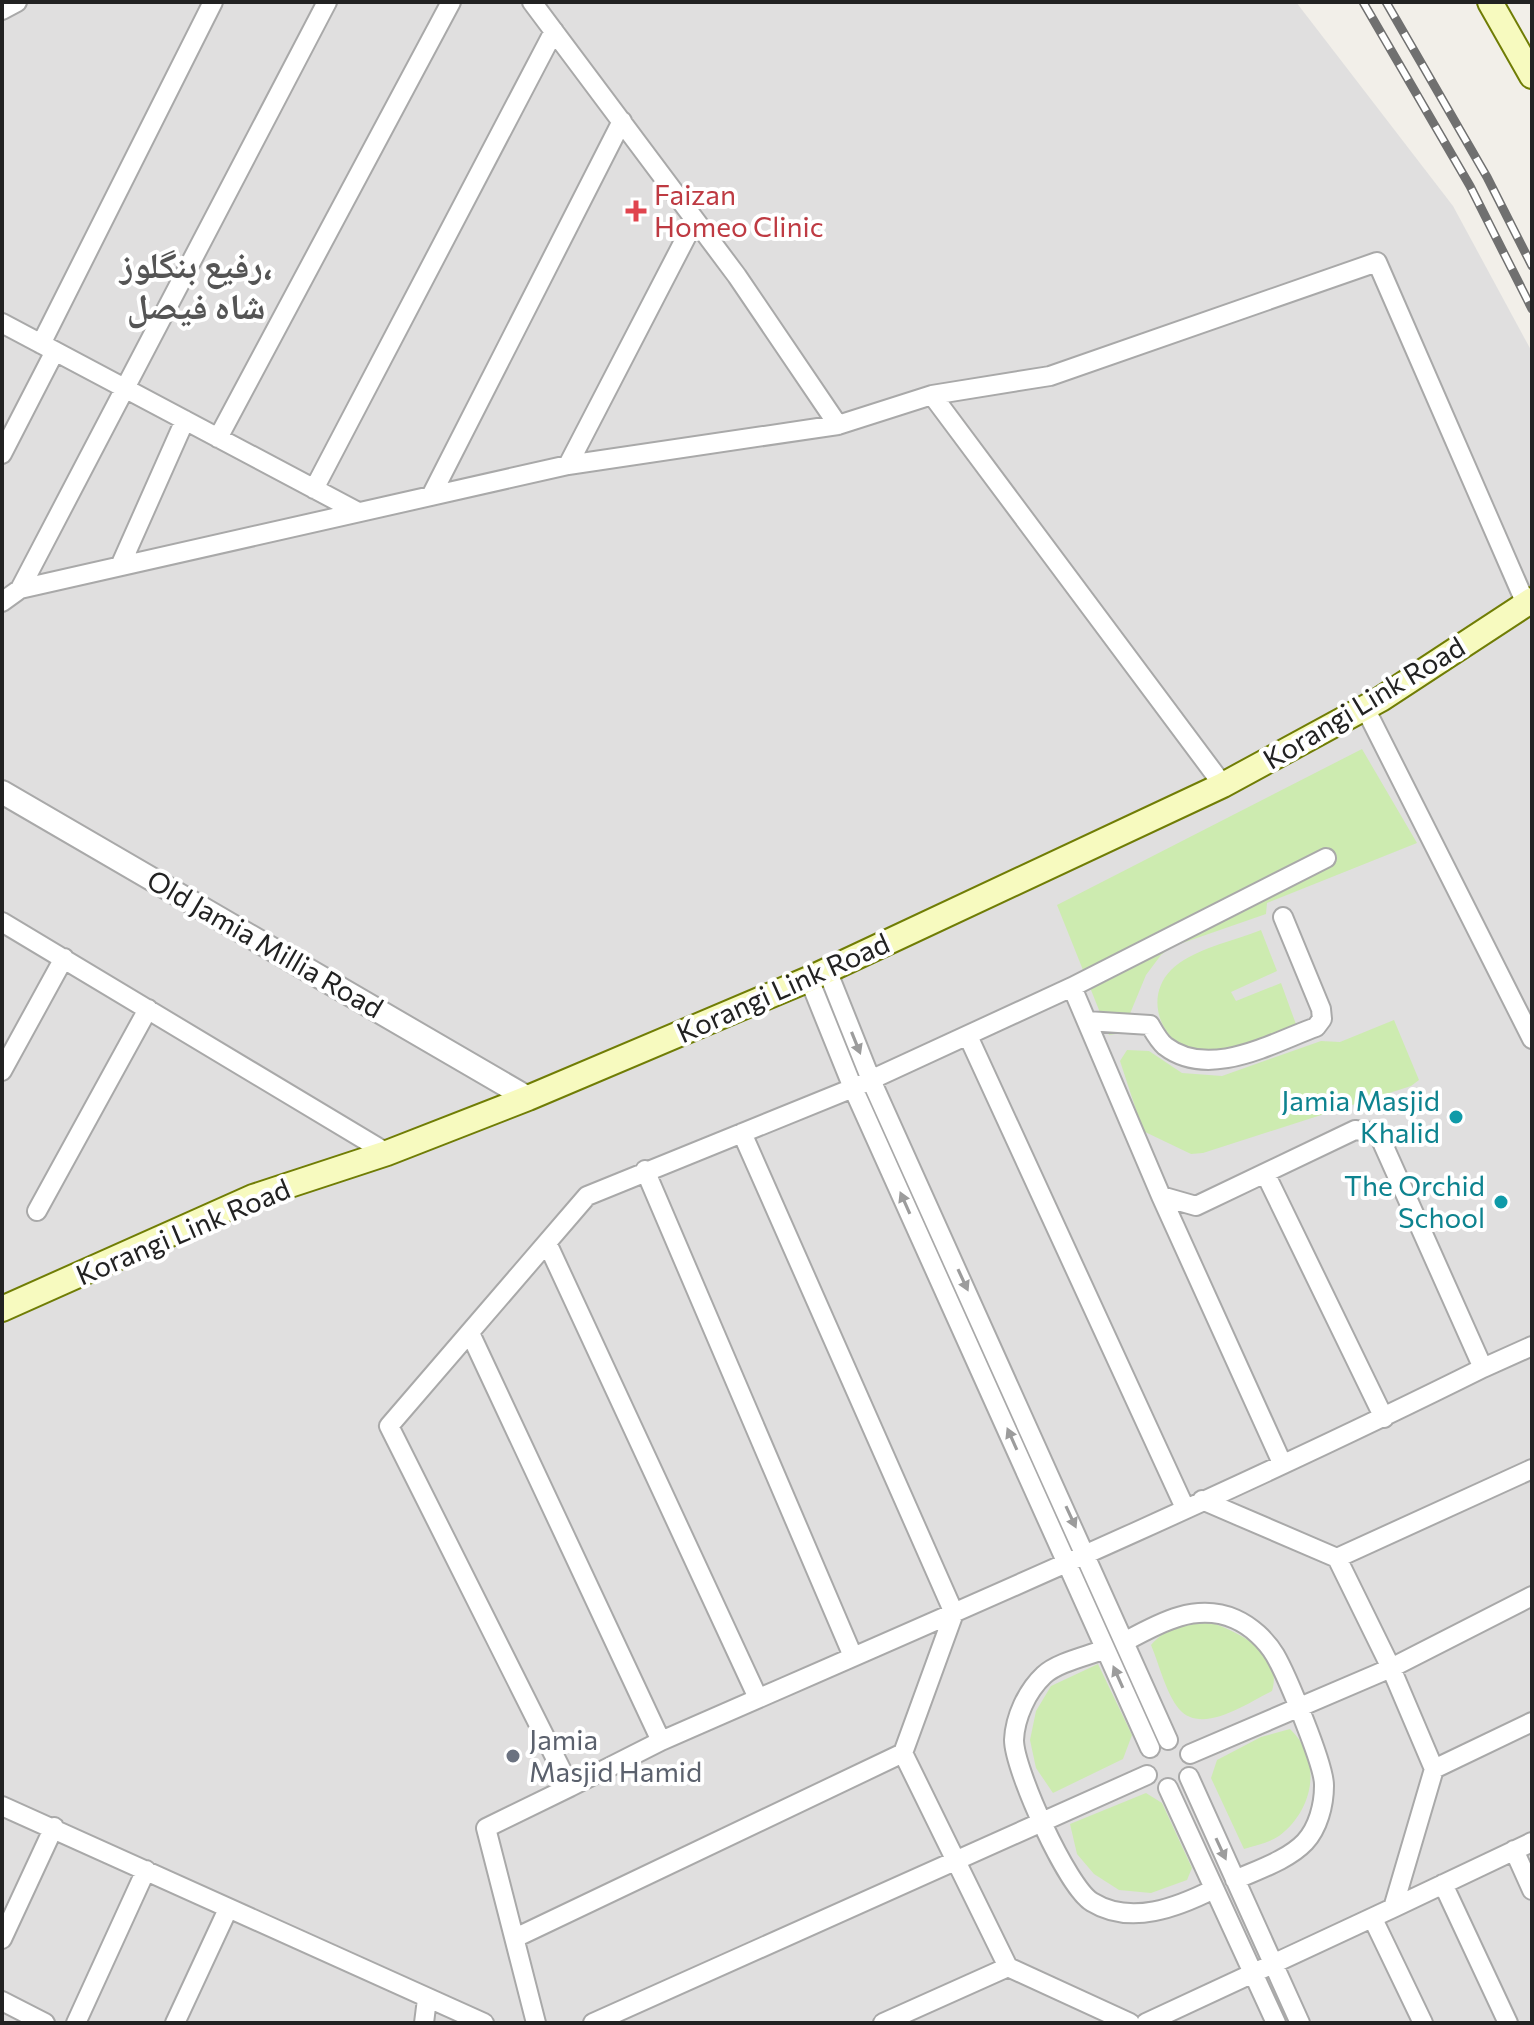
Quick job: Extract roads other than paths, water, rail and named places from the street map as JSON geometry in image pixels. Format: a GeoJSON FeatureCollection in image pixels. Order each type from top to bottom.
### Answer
{"type":"FeatureCollection","features":[{"type":"Feature","properties":{"kind":"main road"},"geometry":{"type":"LineString","coordinates":[[1490,2],[1532,76]]}},
{"type":"Feature","properties":{"kind":"main road","name":"Korangi Link Road"},"geometry":{"type":"LineString","coordinates":[[2,1309],[253,1197],[387,1153],[528,1098],[818,975],[1223,785],[1365,708],[1529,602]]}},
{"type":"Feature","properties":{"kind":"street"},"geometry":{"type":"LineString","coordinates":[[2,10],[17,2]]}},
{"type":"Feature","properties":{"kind":"street"},"geometry":{"type":"LineString","coordinates":[[2,454],[48,347],[213,2]]}},
{"type":"Feature","properties":{"kind":"street"},"geometry":{"type":"LineString","coordinates":[[20,589],[327,2]]}},
{"type":"Feature","properties":{"kind":"street"},"geometry":{"type":"LineString","coordinates":[[218,438],[451,2]]}},
{"type":"Feature","properties":{"kind":"street"},"geometry":{"type":"LineString","coordinates":[[532,2],[695,220],[838,425]]}},
{"type":"Feature","properties":{"kind":"street"},"geometry":{"type":"LineString","coordinates":[[314,489],[554,31]]}},
{"type":"Feature","properties":{"kind":"street"},"geometry":{"type":"LineString","coordinates":[[431,496],[622,121]]}},
{"type":"Feature","properties":{"kind":"street"},"geometry":{"type":"LineString","coordinates":[[568,465],[695,220]]}},
{"type":"Feature","properties":{"kind":"street"},"geometry":{"type":"LineString","coordinates":[[2,602],[20,589],[121,564],[568,465],[838,425],[932,395],[1050,376],[1377,262],[1529,602]]}},
{"type":"Feature","properties":{"kind":"street"},"geometry":{"type":"LineString","coordinates":[[2,323],[358,512]]}},
{"type":"Feature","properties":{"kind":"street"},"geometry":{"type":"LineString","coordinates":[[932,395],[1223,785]]}},
{"type":"Feature","properties":{"kind":"street"},"geometry":{"type":"LineString","coordinates":[[121,564],[185,420]]}},
{"type":"Feature","properties":{"kind":"street"},"geometry":{"type":"LineString","coordinates":[[1365,708],[1532,1039]]}},
{"type":"Feature","properties":{"kind":"street","name":"Old Jamia Millia Road"},"geometry":{"type":"LineString","coordinates":[[2,792],[528,1098]]}},
{"type":"Feature","properties":{"kind":"street"},"geometry":{"type":"LineString","coordinates":[[570,1787],[389,1426],[548,1245],[587,1196],[853,1088],[968,1036],[1072,987],[1326,858]]}},
{"type":"Feature","properties":{"kind":"street"},"geometry":{"type":"LineString","coordinates":[[1087,1021],[1150,1025],[1165,1046],[1200,1061],[1234,1057],[1316,1027],[1322,1019],[1321,1009],[1283,917]]}},
{"type":"Feature","properties":{"kind":"street"},"geometry":{"type":"LineString","coordinates":[[2,922],[387,1153]]}},
{"type":"Feature","properties":{"kind":"street"},"geometry":{"type":"LineString","coordinates":[[2,1071],[64,958]]}},
{"type":"Feature","properties":{"kind":"street"},"geometry":{"type":"LineString","coordinates":[[818,975],[871,1080],[1088,1555],[1168,1740]]}},
{"type":"Feature","properties":{"kind":"street"},"geometry":{"type":"LineString","coordinates":[[818,975],[853,1088],[1150,1748],[1144,1766],[1147,1775],[1160,1787],[1168,1788],[1189,1777]]}},
{"type":"Feature","properties":{"kind":"street"},"geometry":{"type":"LineString","coordinates":[[1072,987],[1161,1196],[1282,1463]]}},
{"type":"Feature","properties":{"kind":"street"},"geometry":{"type":"LineString","coordinates":[[37,1211],[148,1009]]}},
{"type":"Feature","properties":{"kind":"street"},"geometry":{"type":"LineString","coordinates":[[968,1036],[1194,1504],[1337,1558],[1391,1668],[1434,1769],[1393,1908]]}},
{"type":"Feature","properties":{"kind":"street"},"geometry":{"type":"LineString","coordinates":[[1161,1196],[1196,1206],[1355,1130],[1378,1133],[1483,1368]]}},
{"type":"Feature","properties":{"kind":"street"},"geometry":{"type":"LineString","coordinates":[[515,1938],[903,1753],[954,1613],[742,1133]]}},
{"type":"Feature","properties":{"kind":"street"},"geometry":{"type":"LineString","coordinates":[[645,1170],[852,1654]]}},
{"type":"Feature","properties":{"kind":"street"},"geometry":{"type":"LineString","coordinates":[[1265,1173],[1384,1418]]}},
{"type":"Feature","properties":{"kind":"street"},"geometry":{"type":"LineString","coordinates":[[548,1245],[758,1698]]}},
{"type":"Feature","properties":{"kind":"street"},"geometry":{"type":"LineString","coordinates":[[470,1333],[661,1741]]}},
{"type":"Feature","properties":{"kind":"street"},"geometry":{"type":"LineString","coordinates":[[536,2023],[486,1828],[661,1741],[852,1654],[1069,1565],[1532,1346]]}},
{"type":"Feature","properties":{"kind":"street"},"geometry":{"type":"LineString","coordinates":[[1337,1558],[1532,1469]]}},
{"type":"Feature","properties":{"kind":"street"},"geometry":{"type":"LineString","coordinates":[[1190,1754],[1391,1668],[1532,1596]]}},
{"type":"Feature","properties":{"kind":"street"},"geometry":{"type":"LineString","coordinates":[[1126,1641],[1166,1619],[1197,1612],[1233,1618],[1258,1633],[1276,1655],[1320,1759],[1324,1784],[1319,1819],[1304,1843],[1235,1880]]}},
{"type":"Feature","properties":{"kind":"street"},"geometry":{"type":"LineString","coordinates":[[1105,1649],[1046,1673],[1016,1719],[1014,1743],[1018,1763],[1063,1866],[1077,1888],[1093,1903],[1118,1912],[1144,1914],[1185,1904],[1214,1889]]}},
{"type":"Feature","properties":{"kind":"street"},"geometry":{"type":"LineString","coordinates":[[1434,1769],[1532,1722]]}},
{"type":"Feature","properties":{"kind":"street"},"geometry":{"type":"LineString","coordinates":[[1150,1748],[1168,1740],[1177,1742],[1190,1754],[1189,1777],[1300,2023]]}},
{"type":"Feature","properties":{"kind":"street"},"geometry":{"type":"LineString","coordinates":[[903,1753],[1008,1967],[1130,2023]]}},
{"type":"Feature","properties":{"kind":"street"},"geometry":{"type":"LineString","coordinates":[[593,2023],[1147,1775]]}},
{"type":"Feature","properties":{"kind":"street"},"geometry":{"type":"LineString","coordinates":[[1168,1788],[1276,2023]]}},
{"type":"Feature","properties":{"kind":"street"},"geometry":{"type":"LineString","coordinates":[[2,1806],[484,2023]]}},
{"type":"Feature","properties":{"kind":"street"},"geometry":{"type":"LineString","coordinates":[[2,1939],[54,1827]]}},
{"type":"Feature","properties":{"kind":"street"},"geometry":{"type":"LineString","coordinates":[[1152,2022],[1532,1842]]}},
{"type":"Feature","properties":{"kind":"street"},"geometry":{"type":"LineString","coordinates":[[1514,1850],[1532,1890]]}},
{"type":"Feature","properties":{"kind":"street"},"geometry":{"type":"LineString","coordinates":[[76,2023],[146,1870]]}},
{"type":"Feature","properties":{"kind":"street"},"geometry":{"type":"LineString","coordinates":[[1443,1884],[1508,2023]]}},
{"type":"Feature","properties":{"kind":"street"},"geometry":{"type":"LineString","coordinates":[[175,2023],[228,1909]]}},
{"type":"Feature","properties":{"kind":"street"},"geometry":{"type":"LineString","coordinates":[[1373,1919],[1423,2023]]}},
{"type":"Feature","properties":{"kind":"street"},"geometry":{"type":"LineString","coordinates":[[883,2023],[1008,1967]]}},
{"type":"Feature","properties":{"kind":"street"},"geometry":{"type":"LineString","coordinates":[[424,2023],[427,1999]]}},
{"type":"Feature","properties":{"kind":"street"},"geometry":{"type":"LineString","coordinates":[[2,2001],[45,2023]]}},
{"type":"Feature","properties":{"kind":"railway"},"geometry":{"type":"LineString","coordinates":[[1363,2],[1470,186],[1532,309]]}},
{"type":"Feature","properties":{"kind":"railway"},"geometry":{"type":"LineString","coordinates":[[1386,2],[1487,177],[1532,266]]}},
{"type":"Feature","properties":{"kind":"place","name":"Faizan Homeo Clinic"},"geometry":{"type":"Point","coordinates":[636,211]}},
{"type":"Feature","properties":{"kind":"place","name":"Jamia Masjid Khalid"},"geometry":{"type":"Point","coordinates":[1456,1117]}},
{"type":"Feature","properties":{"kind":"place","name":"The Orchid School"},"geometry":{"type":"Point","coordinates":[1501,1202]}},
{"type":"Feature","properties":{"kind":"place","name":"Jamia Masjid Hamid"},"geometry":{"type":"Point","coordinates":[513,1756]}},
{"type":"Feature","properties":{"kind":"district","name":"رفیع بنگلوز، شاہ فیصل"},"geometry":{"type":"Point","coordinates":[196,286]}}]}
